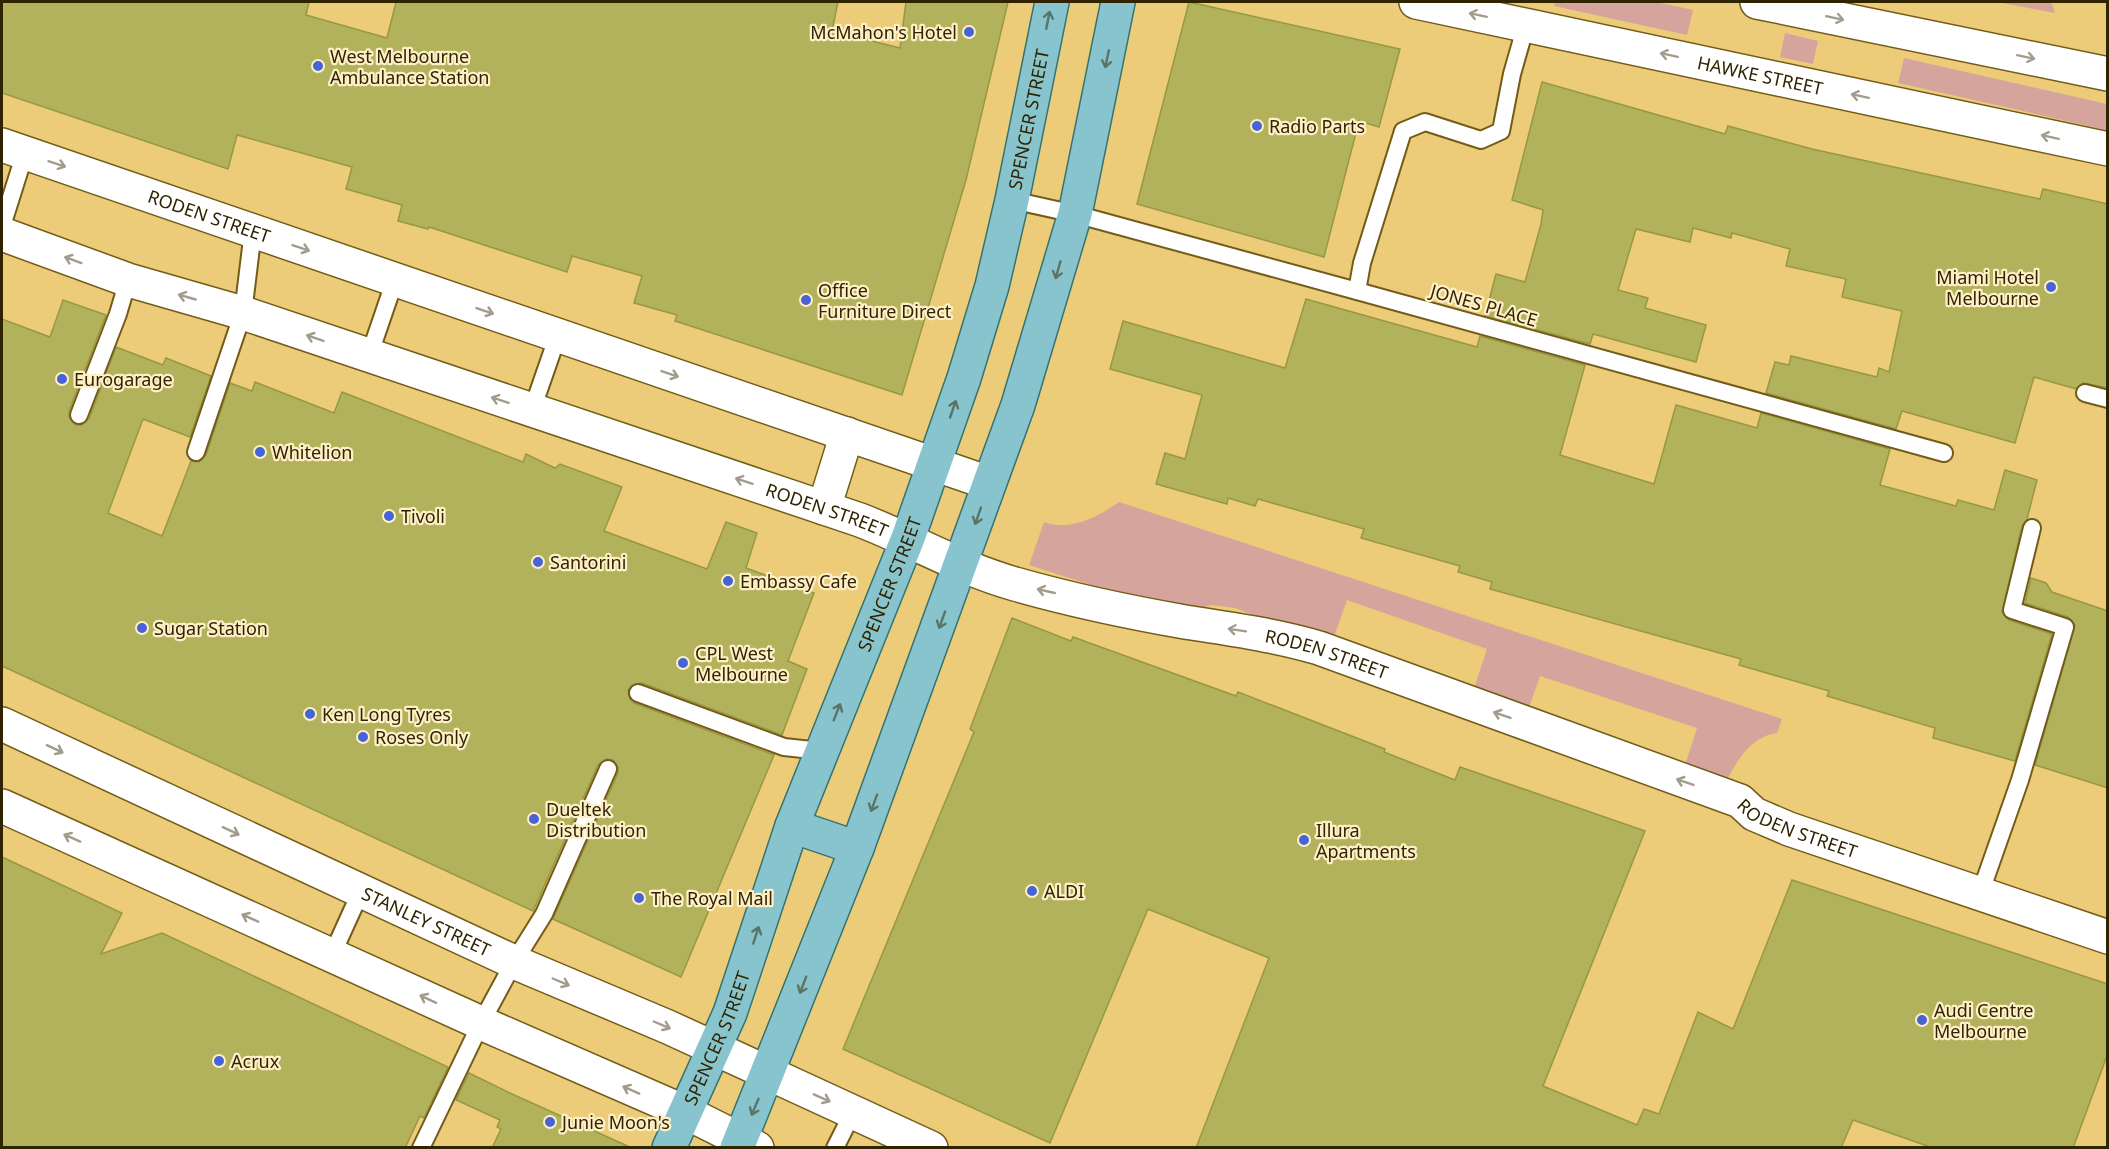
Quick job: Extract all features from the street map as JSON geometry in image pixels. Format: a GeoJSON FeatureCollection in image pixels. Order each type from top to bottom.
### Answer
{"type":"FeatureCollection","features":[{"type":"Feature","properties":{"kind":"main road","name":"SPENCER STREET"},"geometry":{"type":"LineString","coordinates":[[669,1148],[730,1013],[792,826],[908,538],[934,464],[988,296],[1012,200],[1052,2]]}},
{"type":"Feature","properties":{"kind":"main road"},"geometry":{"type":"LineString","coordinates":[[745,1145],[768,1074],[857,848],[962,565],[1018,405],[1075,214],[1118,2]]}},
{"type":"Feature","properties":{"kind":"main road"},"geometry":{"type":"LineString","coordinates":[[792,826],[857,848]]}},
{"type":"Feature","properties":{"kind":"street","name":"HAWKE STREET"},"geometry":{"type":"LineString","coordinates":[[1416,2],[1528,13],[2108,149]]}},
{"type":"Feature","properties":{"kind":"street"},"geometry":{"type":"LineString","coordinates":[[1757,2],[2108,74]]}},
{"type":"Feature","properties":{"kind":"street","name":"RODEN STREET"},"geometry":{"type":"LineString","coordinates":[[13,149],[989,483]]}},
{"type":"Feature","properties":{"kind":"street","name":"RODEN STREET"},"geometry":{"type":"LineString","coordinates":[[2,234],[128,280],[243,313],[824,508],[908,538],[962,565],[1014,584],[1111,607],[1272,636],[1307,645],[1740,801],[1754,814],[1780,825],[2108,937]]}},
{"type":"Feature","properties":{"kind":"street"},"geometry":{"type":"LineString","coordinates":[[824,508],[847,435]]}},
{"type":"Feature","properties":{"kind":"street","name":"STANLEY STREET"},"geometry":{"type":"LineString","coordinates":[[2,724],[513,962],[715,1049],[931,1148]]}},
{"type":"Feature","properties":{"kind":"street"},"geometry":{"type":"LineString","coordinates":[[2,806],[481,1023],[685,1112],[745,1145]]}},
{"type":"Feature","properties":{"kind":"lane"},"geometry":{"type":"LineString","coordinates":[[1357,291],[1362,263],[1402,131],[1425,122],[1481,140],[1501,131],[1512,74],[1528,13]]}},
{"type":"Feature","properties":{"kind":"lane","name":"RODEN STREET"},"geometry":{"type":"LineString","coordinates":[[2,226],[13,149]]}},
{"type":"Feature","properties":{"kind":"lane","name":"JONES PLACE"},"geometry":{"type":"LineString","coordinates":[[1012,200],[1075,214],[1944,453]]}},
{"type":"Feature","properties":{"kind":"lane"},"geometry":{"type":"LineString","coordinates":[[196,452],[243,313],[253,231]]}},
{"type":"Feature","properties":{"kind":"lane"},"geometry":{"type":"LineString","coordinates":[[79,415],[118,314],[128,280]]}},
{"type":"Feature","properties":{"kind":"lane"},"geometry":{"type":"LineString","coordinates":[[369,356],[394,280]]}},
{"type":"Feature","properties":{"kind":"lane"},"geometry":{"type":"LineString","coordinates":[[532,411],[558,335]]}},
{"type":"Feature","properties":{"kind":"lane"},"geometry":{"type":"LineString","coordinates":[[2085,393],[2108,399]]}},
{"type":"Feature","properties":{"kind":"lane"},"geometry":{"type":"LineString","coordinates":[[1980,894],[2020,780],[2065,627],[2012,610],[2031,528]]}},
{"type":"Feature","properties":{"kind":"lane"},"geometry":{"type":"LineString","coordinates":[[638,693],[784,747],[821,751]]}},
{"type":"Feature","properties":{"kind":"lane"},"geometry":{"type":"LineString","coordinates":[[421,1148],[513,962],[544,914],[608,769]]}},
{"type":"Feature","properties":{"kind":"lane"},"geometry":{"type":"LineString","coordinates":[[332,955],[361,891]]}},
{"type":"Feature","properties":{"kind":"lane"},"geometry":{"type":"LineString","coordinates":[[835,1148],[853,1112]]}},
{"type":"Feature","properties":{"kind":"shaded area"},"geometry":{"type":"Polygon","coordinates":[[[1555,2],[1656,2],[1693,10],[1687,35],[1554,6],[1555,2]]]}},
{"type":"Feature","properties":{"kind":"shaded area"},"geometry":{"type":"Polygon","coordinates":[[[1997,2],[2051,2],[2055,13],[1997,2]]]}},
{"type":"Feature","properties":{"kind":"shaded area"},"geometry":{"type":"Polygon","coordinates":[[[1785,33],[1818,41],[1813,64],[1780,57],[1785,33]]]}},
{"type":"Feature","properties":{"kind":"shaded area"},"geometry":{"type":"Polygon","coordinates":[[[1904,58],[2107,104],[2107,130],[1898,83],[1904,58]]]}},
{"type":"Feature","properties":{"kind":"shaded area"},"geometry":{"type":"Polygon","coordinates":[[[1119,502],[1782,719],[1777,733],[1759,739],[1745,751],[1725,783],[1685,765],[1697,728],[1540,676],[1527,713],[1472,695],[1487,649],[1347,600],[1331,645],[1235,608],[1212,605],[1190,610],[1119,594],[1029,565],[1044,522],[1054,525],[1074,524],[1093,518],[1119,502]]]}},
{"type":"Feature","properties":{"kind":"building"},"geometry":{"type":"Polygon","coordinates":[[[2,2],[309,2],[306,15],[387,38],[396,2],[838,2],[832,31],[900,48],[906,2],[1008,2],[966,180],[902,395],[675,321],[677,315],[634,303],[642,276],[572,256],[567,272],[429,227],[428,229],[398,221],[402,205],[346,189],[352,167],[237,135],[228,169],[2,93],[2,2]]]}},
{"type":"Feature","properties":{"kind":"building","name":"Radio Parts"},"geometry":{"type":"Polygon","coordinates":[[[1189,2],[1400,49],[1379,127],[1359,121],[1324,257],[1137,204],[1189,2]]]}},
{"type":"Feature","properties":{"kind":"building"},"geometry":{"type":"Polygon","coordinates":[[[1542,82],[1725,134],[1728,126],[1812,149],[2040,199],[2043,189],[2108,204],[2108,388],[2083,383],[2076,389],[2034,377],[2015,443],[1902,411],[1896,429],[1766,393],[1775,362],[1789,365],[1791,356],[1877,377],[1879,368],[1889,372],[1902,311],[1842,297],[1846,279],[1786,266],[1790,249],[1732,233],[1731,238],[1693,228],[1690,242],[1636,229],[1618,290],[1648,298],[1645,308],[1706,325],[1696,362],[1593,334],[1590,344],[1485,316],[1496,274],[1525,282],[1541,224],[1543,210],[1512,200],[1542,82]]]}},
{"type":"Feature","properties":{"kind":"building"},"geometry":{"type":"Polygon","coordinates":[[[1306,299],[1477,347],[1480,336],[1585,365],[1560,455],[1654,484],[1676,405],[1757,428],[1761,413],[1890,449],[1880,485],[1956,506],[1958,500],[1994,510],[2005,470],[2037,480],[2027,519],[2022,526],[2002,612],[2009,620],[2052,634],[2015,761],[1933,738],[1935,728],[1827,696],[1829,691],[1739,665],[1741,659],[1490,589],[1492,582],[1458,572],[1460,566],[1361,538],[1364,529],[1258,499],[1255,506],[1228,498],[1227,504],[1156,484],[1165,453],[1185,459],[1202,395],[1110,369],[1123,321],[1285,368],[1306,299]]]}},
{"type":"Feature","properties":{"kind":"building"},"geometry":{"type":"Polygon","coordinates":[[[63,300],[106,315],[69,411],[69,417],[75,425],[81,425],[89,419],[116,347],[163,365],[166,358],[211,376],[190,437],[143,419],[108,513],[162,536],[191,461],[199,462],[206,455],[230,383],[252,391],[255,382],[334,413],[342,392],[523,462],[526,454],[555,468],[560,464],[622,487],[604,531],[707,569],[726,522],[757,533],[746,568],[814,593],[788,661],[807,669],[782,735],[642,683],[632,685],[628,690],[630,699],[634,703],[774,755],[681,977],[553,919],[618,773],[618,767],[613,760],[606,759],[598,765],[533,911],[2,666],[2,319],[50,337],[63,300]]]}},
{"type":"Feature","properties":{"kind":"building"},"geometry":{"type":"Polygon","coordinates":[[[2031,578],[2046,583],[2052,592],[2108,611],[2108,788],[2035,765],[2075,625],[2068,617],[2025,603],[2031,578]]]}},
{"type":"Feature","properties":{"kind":"building"},"geometry":{"type":"Polygon","coordinates":[[[1012,618],[1071,641],[1073,637],[1236,696],[1238,692],[1385,749],[1384,752],[1455,780],[1460,767],[1645,831],[1543,1086],[1637,1125],[1644,1109],[1659,1114],[1698,1012],[1733,1029],[1792,880],[2108,984],[2108,1053],[2073,1148],[1933,1148],[1853,1120],[1841,1148],[1196,1148],[1269,958],[1148,909],[1050,1143],[843,1049],[974,732],[970,729],[1012,618]]]}},
{"type":"Feature","properties":{"kind":"building"},"geometry":{"type":"Polygon","coordinates":[[[2,857],[122,913],[101,954],[162,933],[448,1067],[424,1118],[420,1116],[405,1148],[2,1148],[2,857]]]}},
{"type":"Feature","properties":{"kind":"building"},"geometry":{"type":"Polygon","coordinates":[[[469,1073],[632,1148],[492,1148],[501,1129],[497,1127],[500,1120],[456,1100],[469,1073]]]}},
{"type":"Feature","properties":{"kind":"place","name":"McMahon's Hotel"},"geometry":{"type":"Point","coordinates":[969,32]}},
{"type":"Feature","properties":{"kind":"place","name":"West Melbourne Ambulance Station"},"geometry":{"type":"Point","coordinates":[318,66]}},
{"type":"Feature","properties":{"kind":"place","name":"Radio Parts"},"geometry":{"type":"Point","coordinates":[1257,126]}},
{"type":"Feature","properties":{"kind":"place","name":"Miami Hotel Melbourne"},"geometry":{"type":"Point","coordinates":[2051,287]}},
{"type":"Feature","properties":{"kind":"place","name":"Office Furniture Direct"},"geometry":{"type":"Point","coordinates":[806,300]}},
{"type":"Feature","properties":{"kind":"place","name":"Eurogarage"},"geometry":{"type":"Point","coordinates":[62,379]}},
{"type":"Feature","properties":{"kind":"place","name":"Whitelion"},"geometry":{"type":"Point","coordinates":[260,452]}},
{"type":"Feature","properties":{"kind":"place","name":"Tivoli"},"geometry":{"type":"Point","coordinates":[389,516]}},
{"type":"Feature","properties":{"kind":"place","name":"Santorini"},"geometry":{"type":"Point","coordinates":[538,562]}},
{"type":"Feature","properties":{"kind":"place","name":"Embassy Cafe"},"geometry":{"type":"Point","coordinates":[728,581]}},
{"type":"Feature","properties":{"kind":"place","name":"Sugar Station"},"geometry":{"type":"Point","coordinates":[142,628]}},
{"type":"Feature","properties":{"kind":"place","name":"CPL West Melbourne"},"geometry":{"type":"Point","coordinates":[683,663]}},
{"type":"Feature","properties":{"kind":"place","name":"Ken Long Tyres"},"geometry":{"type":"Point","coordinates":[310,714]}},
{"type":"Feature","properties":{"kind":"place","name":"Roses Only"},"geometry":{"type":"Point","coordinates":[363,737]}},
{"type":"Feature","properties":{"kind":"place","name":"Dueltek Distribution"},"geometry":{"type":"Point","coordinates":[534,819]}},
{"type":"Feature","properties":{"kind":"place","name":"Illura Apartments"},"geometry":{"type":"Point","coordinates":[1304,840]}},
{"type":"Feature","properties":{"kind":"place","name":"ALDI"},"geometry":{"type":"Point","coordinates":[1032,891]}},
{"type":"Feature","properties":{"kind":"place","name":"The Royal Mail"},"geometry":{"type":"Point","coordinates":[639,898]}},
{"type":"Feature","properties":{"kind":"place","name":"Audi Centre Melbourne"},"geometry":{"type":"Point","coordinates":[1922,1020]}},
{"type":"Feature","properties":{"kind":"place","name":"Acrux"},"geometry":{"type":"Point","coordinates":[219,1061]}},
{"type":"Feature","properties":{"kind":"place","name":"Junie Moon's"},"geometry":{"type":"Point","coordinates":[550,1122]}}]}
